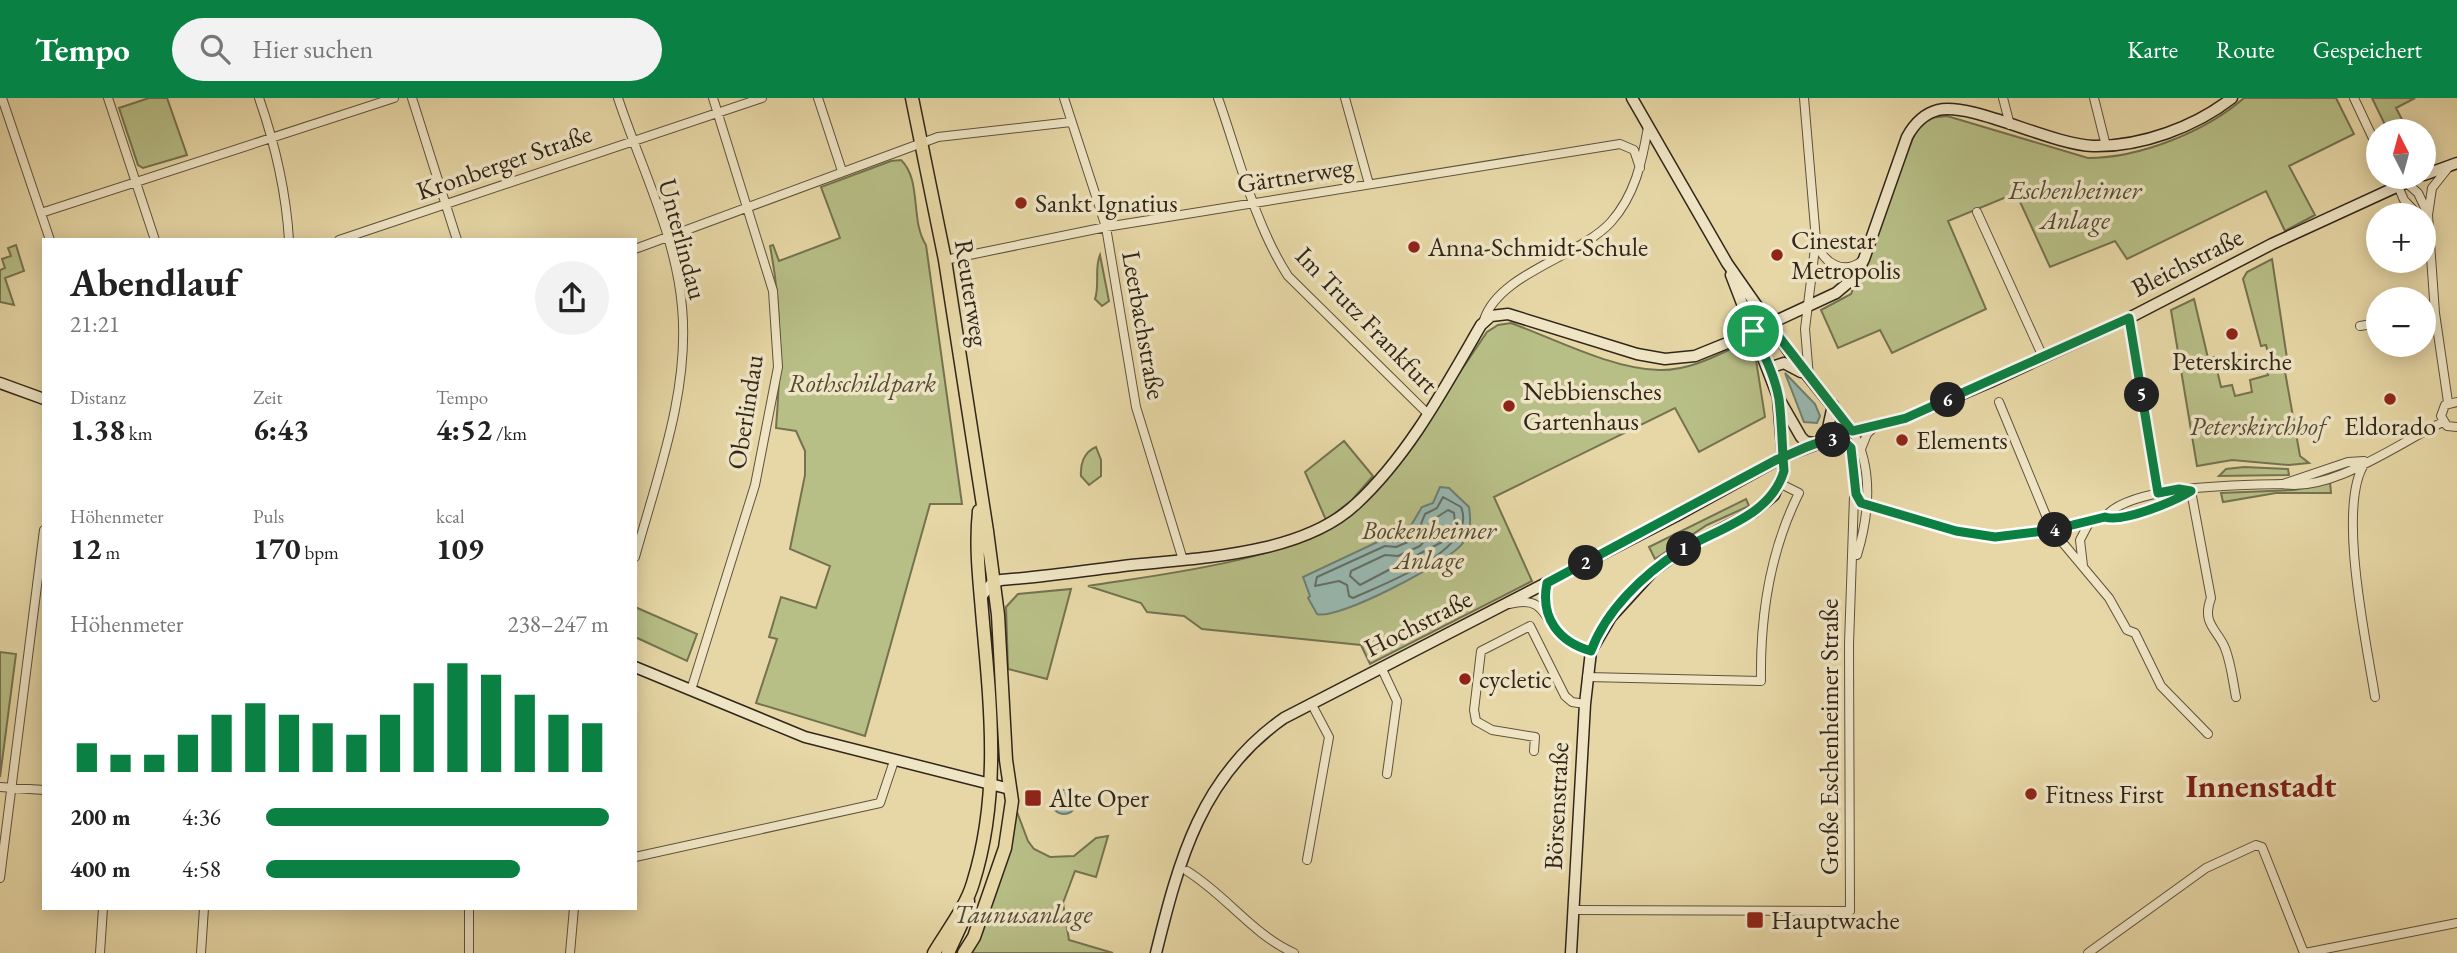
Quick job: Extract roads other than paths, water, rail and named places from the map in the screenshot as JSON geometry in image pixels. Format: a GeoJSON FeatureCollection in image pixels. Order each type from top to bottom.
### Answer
{"type":"FeatureCollection","features":[{"type":"Feature","properties":{"kind":"main road","name":"Reuterweg"},"geometry":{"type":"LineString","coordinates":[[912,98],[945,260],[992,583]]}},
{"type":"Feature","properties":{"kind":"main road"},"geometry":{"type":"LineString","coordinates":[[1632,98],[1727,262],[1778,397],[1801,438],[1806,442],[1823,441],[1833,405]]}},
{"type":"Feature","properties":{"kind":"main road"},"geometry":{"type":"LineString","coordinates":[[948,953],[966,914],[984,843],[992,785],[981,597],[992,583],[1183,560],[1273,544],[1324,527],[1356,505],[1396,459],[1428,414],[1485,320],[1496,315],[1514,315],[1637,354],[1665,359],[1702,354],[1808,306],[1846,285],[1864,260],[1907,137],[1920,119],[1938,110],[1953,109],[2062,141],[2106,146],[2131,143],[2179,128],[2232,98]]}},
{"type":"Feature","properties":{"kind":"main road"},"geometry":{"type":"LineString","coordinates":[[2436,170],[2455,164]]}},
{"type":"Feature","properties":{"kind":"main road","name":"Bleichstraße"},"geometry":{"type":"LineString","coordinates":[[1823,441],[1906,418],[2043,357],[2129,318],[2381,189]]}},
{"type":"Feature","properties":{"kind":"main road","name":"Große Eschenheimer Straße"},"geometry":{"type":"LineString","coordinates":[[1727,262],[1769,324],[1852,431]]}},
{"type":"Feature","properties":{"kind":"main road"},"geometry":{"type":"LineString","coordinates":[[1769,368],[1787,363],[1809,377]]}},
{"type":"Feature","properties":{"kind":"main road"},"geometry":{"type":"LineString","coordinates":[[0,383],[42,398]]}},
{"type":"Feature","properties":{"kind":"main road"},"geometry":{"type":"LineString","coordinates":[[1591,651],[1611,617],[1653,571],[1684,549],[1768,502],[1781,484],[1783,457],[1778,397]]}},
{"type":"Feature","properties":{"kind":"main road","name":"Hochstraße"},"geometry":{"type":"LineString","coordinates":[[1156,953],[1178,866],[1191,834],[1220,780],[1244,751],[1273,726],[1311,703],[1503,606],[1783,457],[1823,441]]}},
{"type":"Feature","properties":{"kind":"main road","name":"Reuterweg"},"geometry":{"type":"LineString","coordinates":[[981,496],[975,559],[981,597]]}},
{"type":"Feature","properties":{"kind":"main road"},"geometry":{"type":"LineString","coordinates":[[964,953],[974,937],[1005,849],[1012,812],[1006,766],[998,615],[992,583]]}},
{"type":"Feature","properties":{"kind":"main road","name":"Börsenstraße"},"geometry":{"type":"LineString","coordinates":[[1571,953],[1585,704],[1591,651]]}},
{"type":"Feature","properties":{"kind":"main road"},"geometry":{"type":"LineString","coordinates":[[637,668],[805,737],[1010,789]]}},
{"type":"Feature","properties":{"kind":"main road"},"geometry":{"type":"LineString","coordinates":[[934,953],[969,894]]}},
{"type":"Feature","properties":{"kind":"street"},"geometry":{"type":"LineString","coordinates":[[2,98],[49,238]]}},
{"type":"Feature","properties":{"kind":"street"},"geometry":{"type":"LineString","coordinates":[[108,98],[154,238]]}},
{"type":"Feature","properties":{"kind":"street"},"geometry":{"type":"LineString","coordinates":[[260,98],[273,138],[287,210],[289,238]]}},
{"type":"Feature","properties":{"kind":"street"},"geometry":{"type":"LineString","coordinates":[[41,213],[273,138],[374,101],[394,98]]}},
{"type":"Feature","properties":{"kind":"street"},"geometry":{"type":"LineString","coordinates":[[412,98],[456,238]]}},
{"type":"Feature","properties":{"kind":"street","name":"Unterlindau"},"geometry":{"type":"LineString","coordinates":[[618,98],[667,237],[682,305],[684,340],[665,450],[637,550]]}},
{"type":"Feature","properties":{"kind":"street","name":"Oberlindau"},"geometry":{"type":"LineString","coordinates":[[691,690],[755,485],[776,378],[772,290],[713,98]]}},
{"type":"Feature","properties":{"kind":"street","name":"Kronberger Straße"},"geometry":{"type":"LineString","coordinates":[[345,238],[762,98]]}},
{"type":"Feature","properties":{"kind":"street"},"geometry":{"type":"LineString","coordinates":[[818,98],[842,171]]}},
{"type":"Feature","properties":{"kind":"street","name":"Leerbachstraße"},"geometry":{"type":"LineString","coordinates":[[1064,98],[1106,227],[1136,407],[1183,560]]}},
{"type":"Feature","properties":{"kind":"street","name":"Im Trutz Frankfurt"},"geometry":{"type":"LineString","coordinates":[[1218,98],[1276,257],[1288,276],[1428,414]]}},
{"type":"Feature","properties":{"kind":"street"},"geometry":{"type":"LineString","coordinates":[[1345,98],[1369,184]]}},
{"type":"Feature","properties":{"kind":"street"},"geometry":{"type":"LineString","coordinates":[[1804,98],[1816,240],[1804,329],[1809,377]]}},
{"type":"Feature","properties":{"kind":"street"},"geometry":{"type":"LineString","coordinates":[[2003,98],[2011,125]]}},
{"type":"Feature","properties":{"kind":"street"},"geometry":{"type":"LineString","coordinates":[[2094,98],[2106,146]]}},
{"type":"Feature","properties":{"kind":"street"},"geometry":{"type":"LineString","coordinates":[[2354,98],[2366,124]]}},
{"type":"Feature","properties":{"kind":"street"},"geometry":{"type":"LineString","coordinates":[[637,248],[938,137],[1071,122]]}},
{"type":"Feature","properties":{"kind":"street"},"geometry":{"type":"LineString","coordinates":[[1485,320],[1496,301],[1512,286],[1597,235],[1611,222],[1629,197],[1640,168],[1648,127]]}},
{"type":"Feature","properties":{"kind":"street","name":"Gärtnerweg"},"geometry":{"type":"LineString","coordinates":[[945,260],[1106,227],[1620,144],[1634,150],[1640,168]]}},
{"type":"Feature","properties":{"kind":"street"},"geometry":{"type":"LineString","coordinates":[[2430,203],[2432,188],[2455,164]]}},
{"type":"Feature","properties":{"kind":"street"},"geometry":{"type":"LineString","coordinates":[[2412,189],[2418,193],[2421,203]]}},
{"type":"Feature","properties":{"kind":"street"},"geometry":{"type":"LineString","coordinates":[[1977,212],[2043,357]]}},
{"type":"Feature","properties":{"kind":"street"},"geometry":{"type":"LineString","coordinates":[[1816,240],[1822,255],[1836,266],[1853,267],[1864,260]]}},
{"type":"Feature","properties":{"kind":"street"},"geometry":{"type":"LineString","coordinates":[[2129,318],[2158,493]]}},
{"type":"Feature","properties":{"kind":"street"},"geometry":{"type":"LineString","coordinates":[[2436,318],[2453,402],[2441,412],[2443,422]]}},
{"type":"Feature","properties":{"kind":"street"},"geometry":{"type":"LineString","coordinates":[[2360,326],[2366,325]]}},
{"type":"Feature","properties":{"kind":"street"},"geometry":{"type":"LineString","coordinates":[[1999,402],[2052,530],[2109,598],[2127,629],[2135,633],[2161,686],[2208,734]]}},
{"type":"Feature","properties":{"kind":"street"},"geometry":{"type":"LineString","coordinates":[[2105,517],[2113,509],[2158,493],[2179,489],[2191,491],[2282,484],[2348,462],[2367,460],[2443,422],[2457,427]]}},
{"type":"Feature","properties":{"kind":"street"},"geometry":{"type":"LineString","coordinates":[[1861,452],[1867,434],[1875,426]]}},
{"type":"Feature","properties":{"kind":"street","name":"Große Eschenheimer Straße"},"geometry":{"type":"LineString","coordinates":[[1852,431],[1866,472],[1867,504],[1854,564]]}},
{"type":"Feature","properties":{"kind":"street","name":"Große Eschenheimer Straße"},"geometry":{"type":"LineString","coordinates":[[1573,910],[1850,911],[1849,644],[1856,494],[1851,448],[1844,442],[1823,441]]}},
{"type":"Feature","properties":{"kind":"street"},"geometry":{"type":"LineString","coordinates":[[2367,460],[2357,479],[2353,527],[2375,697]]}},
{"type":"Feature","properties":{"kind":"street"},"geometry":{"type":"LineString","coordinates":[[1587,677],[1760,681],[1765,604],[1771,569],[1799,493],[1781,484]]}},
{"type":"Feature","properties":{"kind":"street"},"geometry":{"type":"LineString","coordinates":[[1856,494],[1861,503],[1975,536],[2017,536],[2105,517],[2116,519],[2170,502],[2191,491]]}},
{"type":"Feature","properties":{"kind":"street"},"geometry":{"type":"LineString","coordinates":[[2191,491],[2211,598],[2207,607],[2212,629],[2224,645],[2236,697]]}},
{"type":"Feature","properties":{"kind":"street"},"geometry":{"type":"LineString","coordinates":[[2083,569],[2080,540],[2090,521]]}},
{"type":"Feature","properties":{"kind":"street"},"geometry":{"type":"LineString","coordinates":[[0,878],[42,546]]}},
{"type":"Feature","properties":{"kind":"street"},"geometry":{"type":"LineString","coordinates":[[1547,583],[1545,595],[1548,614],[1562,639],[1591,651]]}},
{"type":"Feature","properties":{"kind":"street"},"geometry":{"type":"LineString","coordinates":[[1503,606],[1529,603],[1548,614]]}},
{"type":"Feature","properties":{"kind":"street"},"geometry":{"type":"LineString","coordinates":[[1534,751],[1535,737],[1492,730],[1476,721],[1474,710],[1481,651],[1531,626],[1565,696],[1572,702],[1585,704]]}},
{"type":"Feature","properties":{"kind":"street"},"geometry":{"type":"LineString","coordinates":[[1381,667],[1397,701],[1387,774]]}},
{"type":"Feature","properties":{"kind":"street"},"geometry":{"type":"LineString","coordinates":[[1307,860],[1329,737],[1311,703]]}},
{"type":"Feature","properties":{"kind":"street"},"geometry":{"type":"LineString","coordinates":[[637,857],[880,803],[894,761]]}},
{"type":"Feature","properties":{"kind":"street"},"geometry":{"type":"LineString","coordinates":[[0,787],[42,790]]}},
{"type":"Feature","properties":{"kind":"street"},"geometry":{"type":"LineString","coordinates":[[2088,953],[2206,868],[2256,845],[2262,848],[2304,953],[2457,923]]}},
{"type":"Feature","properties":{"kind":"street"},"geometry":{"type":"LineString","coordinates":[[1186,871],[1205,882],[1265,937],[1294,953]]}},
{"type":"Feature","properties":{"kind":"street"},"geometry":{"type":"LineString","coordinates":[[100,953],[103,910]]}},
{"type":"Feature","properties":{"kind":"street"},"geometry":{"type":"LineString","coordinates":[[201,953],[204,910]]}},
{"type":"Feature","properties":{"kind":"street"},"geometry":{"type":"LineString","coordinates":[[469,910],[469,953]]}},
{"type":"Feature","properties":{"kind":"street"},"geometry":{"type":"LineString","coordinates":[[570,953],[574,910]]}},
{"type":"Feature","properties":{"kind":"water"},"geometry":{"type":"Polygon","coordinates":[[[1785,373],[1815,404],[1820,416],[1817,423],[1804,422],[1785,373]]]}},
{"type":"Feature","properties":{"kind":"water"},"geometry":{"type":"Polygon","coordinates":[[[1440,487],[1449,488],[1469,507],[1470,526],[1463,543],[1454,552],[1416,576],[1368,600],[1328,614],[1317,614],[1308,598],[1310,596],[1303,577],[1390,536],[1393,541],[1412,533],[1410,527],[1422,507],[1433,503],[1440,487]]]}},
{"type":"Feature","properties":{"kind":"water"},"geometry":{"type":"Polygon","coordinates":[[[1064,790],[1072,794],[1076,802],[1072,810],[1064,814],[1056,810],[1052,802],[1056,794],[1064,790]]]}},
{"type":"Feature","properties":{"kind":"place","name":"Sankt Ignatius"},"geometry":{"type":"Point","coordinates":[1021,203]}},
{"type":"Feature","properties":{"kind":"place","name":"Anna-Schmidt-Schule"},"geometry":{"type":"Point","coordinates":[1414,247]}},
{"type":"Feature","properties":{"kind":"place","name":"Cinestar Metropolis"},"geometry":{"type":"Point","coordinates":[1777,255]}},
{"type":"Feature","properties":{"kind":"place","name":"Peterskirche"},"geometry":{"type":"Point","coordinates":[2232,334]}},
{"type":"Feature","properties":{"kind":"place","name":"Eldorado"},"geometry":{"type":"Point","coordinates":[2390,399]}},
{"type":"Feature","properties":{"kind":"place","name":"Nebbiensches Gartenhaus"},"geometry":{"type":"Point","coordinates":[1509,406]}},
{"type":"Feature","properties":{"kind":"place","name":"Elements"},"geometry":{"type":"Point","coordinates":[1902,440]}},
{"type":"Feature","properties":{"kind":"place","name":"cycletic"},"geometry":{"type":"Point","coordinates":[1465,679]}},
{"type":"Feature","properties":{"kind":"place","name":"Fitness First"},"geometry":{"type":"Point","coordinates":[2031,794]}},
{"type":"Feature","properties":{"kind":"place","name":"Alte Oper"},"geometry":{"type":"Point","coordinates":[1033,798]}},
{"type":"Feature","properties":{"kind":"place","name":"Hauptwache"},"geometry":{"type":"Point","coordinates":[1755,920]}},
{"type":"Feature","properties":{"kind":"district","name":"Innenstadt"},"geometry":{"type":"Point","coordinates":[2261,785]}},
{"type":"Feature","properties":{"kind":"park label","name":"Eschenheimer Anlage"},"geometry":{"type":"Point","coordinates":[2075,205]}},
{"type":"Feature","properties":{"kind":"park label","name":"Rothschildpark"},"geometry":{"type":"Point","coordinates":[862,383]}},
{"type":"Feature","properties":{"kind":"park label","name":"Peterskirchhof"},"geometry":{"type":"Point","coordinates":[2258,426]}},
{"type":"Feature","properties":{"kind":"park label","name":"Bockenheimer Anlage"},"geometry":{"type":"Point","coordinates":[1429,545]}},
{"type":"Feature","properties":{"kind":"park label","name":"Taunusanlage"},"geometry":{"type":"Point","coordinates":[1023,914]}}]}
